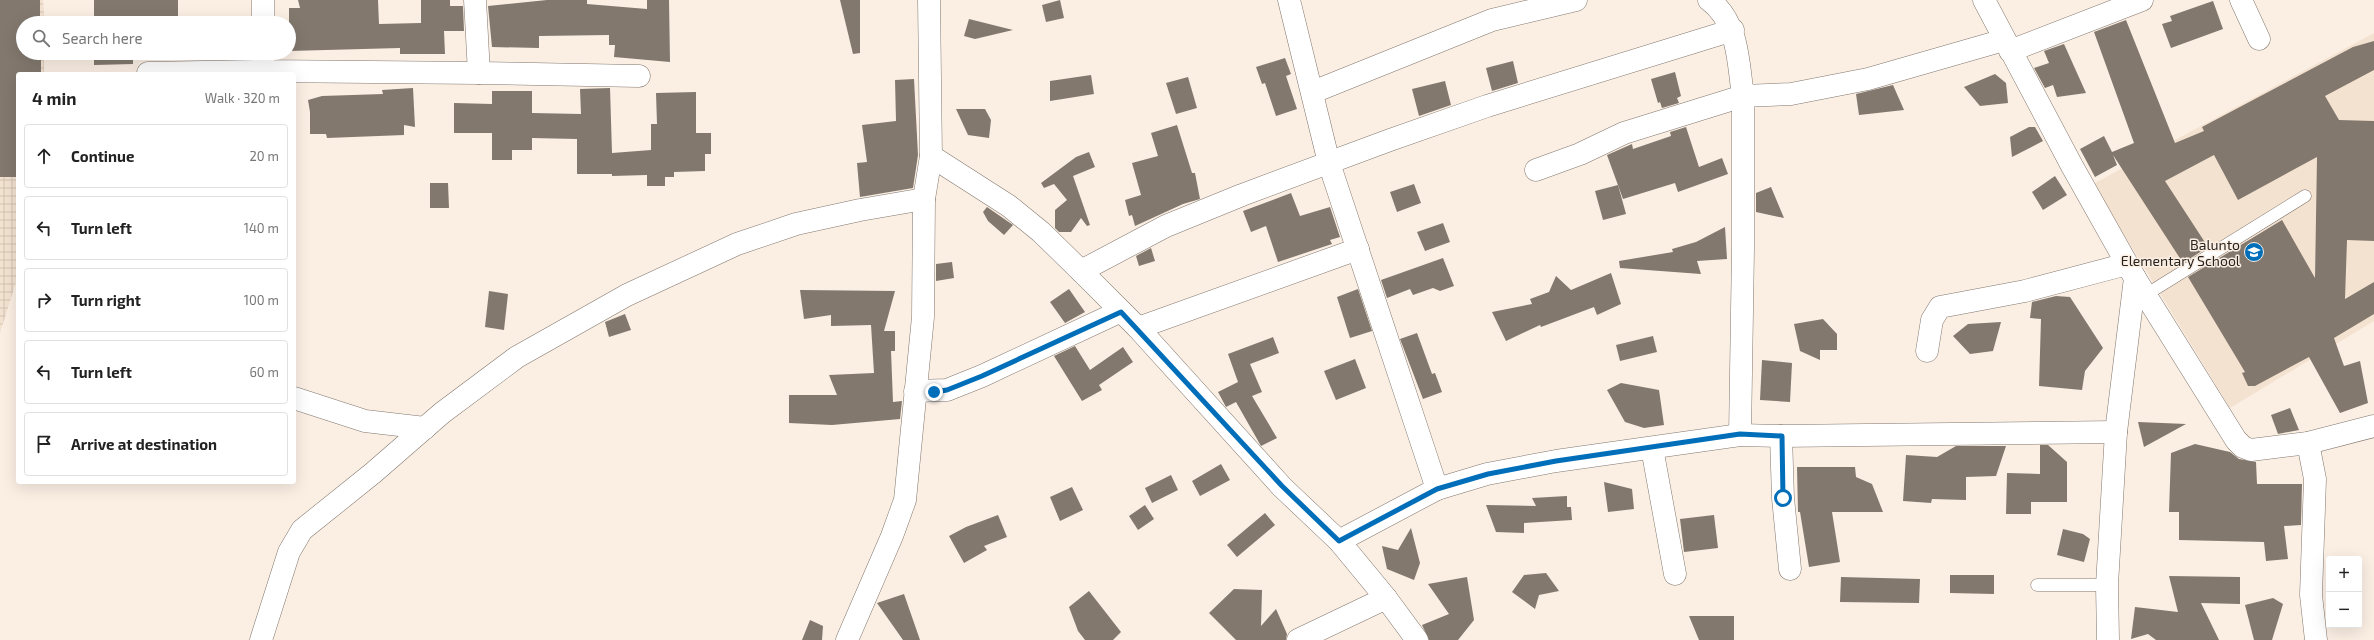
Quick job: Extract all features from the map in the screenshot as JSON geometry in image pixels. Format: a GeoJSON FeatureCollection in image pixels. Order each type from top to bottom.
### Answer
{"type":"FeatureCollection","features":[{"type":"Feature","properties":{"kind":"street"},"geometry":{"type":"LineString","coordinates":[[263,0],[263,16]]}},
{"type":"Feature","properties":{"kind":"street"},"geometry":{"type":"LineString","coordinates":[[475,0],[479,73]]}},
{"type":"Feature","properties":{"kind":"street"},"geometry":{"type":"LineString","coordinates":[[847,640],[892,536],[905,500],[923,318],[924,199],[931,156],[928,0]]}},
{"type":"Feature","properties":{"kind":"street"},"geometry":{"type":"LineString","coordinates":[[1289,0],[1313,92],[1329,163],[1437,489]]}},
{"type":"Feature","properties":{"kind":"street"},"geometry":{"type":"LineString","coordinates":[[1313,92],[1492,20],[1576,0]]}},
{"type":"Feature","properties":{"kind":"street"},"geometry":{"type":"LineString","coordinates":[[1709,0],[1722,12],[1732,30],[1743,96],[1743,250],[1740,434]]}},
{"type":"Feature","properties":{"kind":"street"},"geometry":{"type":"LineString","coordinates":[[1984,0],[2007,45],[2136,278],[2236,440],[2243,447],[2251,450],[2308,443],[2374,426]]}},
{"type":"Feature","properties":{"kind":"street"},"geometry":{"type":"LineString","coordinates":[[1536,170],[1580,154],[1624,133],[1743,96],[1792,94],[1868,79],[2007,45],[2142,0]]}},
{"type":"Feature","properties":{"kind":"street"},"geometry":{"type":"LineString","coordinates":[[2241,0],[2259,39]]}},
{"type":"Feature","properties":{"kind":"street"},"geometry":{"type":"LineString","coordinates":[[1081,271],[1166,226],[1242,195],[1487,106],[1732,30]]}},
{"type":"Feature","properties":{"kind":"street"},"geometry":{"type":"LineString","coordinates":[[158,72],[263,62],[479,73],[639,76]]}},
{"type":"Feature","properties":{"kind":"street"},"geometry":{"type":"LineString","coordinates":[[931,156],[1009,206],[1041,232],[1081,271],[1138,328],[1282,486],[1339,541],[1386,598],[1416,640]]}},
{"type":"Feature","properties":{"kind":"street"},"geometry":{"type":"LineString","coordinates":[[260,640],[295,539],[312,521],[373,473],[425,428],[516,356],[627,295],[737,244],[796,224],[860,210],[924,199]]}},
{"type":"Feature","properties":{"kind":"street"},"geometry":{"type":"LineString","coordinates":[[1138,328],[1358,249]]}},
{"type":"Feature","properties":{"kind":"street"},"geometry":{"type":"LineString","coordinates":[[1927,351],[1932,320],[1940,307],[2025,291],[2136,278]]}},
{"type":"Feature","properties":{"kind":"street"},"geometry":{"type":"LineString","coordinates":[[2108,640],[2107,585],[2116,432],[2136,278]]}},
{"type":"Feature","properties":{"kind":"street"},"geometry":{"type":"LineString","coordinates":[[916,391],[947,390],[982,376],[1121,312]]}},
{"type":"Feature","properties":{"kind":"street"},"geometry":{"type":"LineString","coordinates":[[296,399],[365,421],[425,428]]}},
{"type":"Feature","properties":{"kind":"street"},"geometry":{"type":"LineString","coordinates":[[1339,541],[1437,489],[1488,474],[1540,464],[1740,434],[1782,436],[2116,432]]}},
{"type":"Feature","properties":{"kind":"street"},"geometry":{"type":"LineString","coordinates":[[1782,436],[1783,498],[1790,569]]}},
{"type":"Feature","properties":{"kind":"street"},"geometry":{"type":"LineString","coordinates":[[2308,443],[2315,479],[2311,596],[2316,640]]}},
{"type":"Feature","properties":{"kind":"street"},"geometry":{"type":"LineString","coordinates":[[1652,448],[1675,574]]}},
{"type":"Feature","properties":{"kind":"street"},"geometry":{"type":"LineString","coordinates":[[1298,640],[1386,598]]}},
{"type":"Feature","properties":{"kind":"lane"},"geometry":{"type":"LineString","coordinates":[[2136,278],[2305,196]]}},
{"type":"Feature","properties":{"kind":"lane"},"geometry":{"type":"LineString","coordinates":[[2037,585],[2107,585]]}},
{"type":"Feature","properties":{"kind":"shaded area"},"geometry":{"type":"Polygon","coordinates":[[[0,0],[43,0],[44,16],[16,16],[16,60],[44,60],[44,72],[16,72],[16,282],[0,333],[0,0]]]}},
{"type":"Feature","properties":{"kind":"shaded area","name":"Balunto Elementary School"},"geometry":{"type":"Polygon","coordinates":[[[2374,33],[2374,321],[2230,408],[2093,184],[2374,33]]]}},
{"type":"Feature","properties":{"kind":"building"},"geometry":{"type":"Polygon","coordinates":[[[0,0],[40,0],[40,16],[16,16],[16,60],[41,60],[41,72],[16,72],[16,177],[0,177],[0,0]]]}},
{"type":"Feature","properties":{"kind":"building"},"geometry":{"type":"Polygon","coordinates":[[[94,0],[178,0],[178,16],[94,16],[94,0]]]}},
{"type":"Feature","properties":{"kind":"building"},"geometry":{"type":"Polygon","coordinates":[[[298,0],[378,0],[379,24],[421,23],[421,0],[450,0],[450,6],[463,6],[464,31],[444,31],[445,54],[400,54],[400,48],[296,51],[296,16],[289,16],[289,8],[300,8],[298,0]]]}},
{"type":"Feature","properties":{"kind":"building"},"geometry":{"type":"Polygon","coordinates":[[[547,0],[587,0],[587,4],[647,9],[647,0],[669,0],[670,62],[614,57],[615,45],[609,45],[609,35],[539,36],[539,48],[492,47],[488,6],[547,0]]]}},
{"type":"Feature","properties":{"kind":"building"},"geometry":{"type":"Polygon","coordinates":[[[840,0],[860,0],[860,53],[853,54],[840,0]]]}},
{"type":"Feature","properties":{"kind":"building"},"geometry":{"type":"Polygon","coordinates":[[[1060,0],[1064,18],[1046,22],[1042,5],[1060,0]]]}},
{"type":"Feature","properties":{"kind":"building"},"geometry":{"type":"Polygon","coordinates":[[[2213,1],[2223,29],[2171,48],[2162,24],[2172,21],[2170,16],[2213,1]]]}},
{"type":"Feature","properties":{"kind":"building"},"geometry":{"type":"Polygon","coordinates":[[[969,19],[1013,30],[975,39],[964,36],[969,19]]]}},
{"type":"Feature","properties":{"kind":"building","name":"Balunto Elementary School"},"geometry":{"type":"Polygon","coordinates":[[[2126,20],[2175,143],[2204,131],[2202,127],[2353,47],[2374,41],[2374,70],[2325,96],[2339,120],[2374,121],[2374,241],[2347,240],[2345,299],[2374,282],[2374,314],[2334,338],[2344,366],[2360,361],[2368,403],[2340,413],[2309,357],[2255,386],[2248,386],[2242,373],[2245,372],[2188,277],[2282,220],[2315,278],[2317,157],[2238,200],[2214,155],[2165,181],[2208,247],[2183,263],[2113,155],[2117,165],[2095,177],[2080,149],[2104,136],[2112,152],[2134,143],[2094,32],[2126,20]]]}},
{"type":"Feature","properties":{"kind":"building"},"geometry":{"type":"Polygon","coordinates":[[[2064,44],[2086,93],[2057,97],[2053,85],[2045,88],[2034,68],[2049,63],[2044,51],[2064,44]]]}},
{"type":"Feature","properties":{"kind":"building"},"geometry":{"type":"Polygon","coordinates":[[[1285,58],[1291,74],[1286,76],[1297,109],[1276,116],[1265,83],[1262,84],[1256,67],[1285,58]]]}},
{"type":"Feature","properties":{"kind":"building"},"geometry":{"type":"Polygon","coordinates":[[[94,60],[133,60],[133,64],[94,65],[94,60]]]}},
{"type":"Feature","properties":{"kind":"building"},"geometry":{"type":"Polygon","coordinates":[[[1513,61],[1518,83],[1492,91],[1486,68],[1513,61]]]}},
{"type":"Feature","properties":{"kind":"building"},"geometry":{"type":"Polygon","coordinates":[[[1675,72],[1681,96],[1677,98],[1679,103],[1662,108],[1660,102],[1658,103],[1651,79],[1675,72]]]}},
{"type":"Feature","properties":{"kind":"building"},"geometry":{"type":"Polygon","coordinates":[[[1995,74],[2006,83],[2008,103],[1980,106],[1964,87],[1995,74]]]}},
{"type":"Feature","properties":{"kind":"building"},"geometry":{"type":"Polygon","coordinates":[[[1091,75],[1094,94],[1050,101],[1050,81],[1091,75]]]}},
{"type":"Feature","properties":{"kind":"building"},"geometry":{"type":"Polygon","coordinates":[[[1188,77],[1197,108],[1176,114],[1166,83],[1188,77]]]}},
{"type":"Feature","properties":{"kind":"building"},"geometry":{"type":"Polygon","coordinates":[[[914,79],[918,155],[913,188],[860,197],[857,163],[867,162],[862,125],[896,121],[895,80],[914,79]]]}},
{"type":"Feature","properties":{"kind":"building"},"geometry":{"type":"Polygon","coordinates":[[[1445,81],[1451,105],[1419,116],[1412,89],[1445,81]]]}},
{"type":"Feature","properties":{"kind":"building"},"geometry":{"type":"Polygon","coordinates":[[[1893,85],[1904,110],[1859,115],[1856,94],[1893,85]]]}},
{"type":"Feature","properties":{"kind":"building"},"geometry":{"type":"Polygon","coordinates":[[[413,88],[415,127],[404,125],[404,135],[327,138],[326,134],[310,134],[310,112],[308,100],[322,96],[383,94],[382,90],[413,88]]]}},
{"type":"Feature","properties":{"kind":"building"},"geometry":{"type":"Polygon","coordinates":[[[610,88],[612,153],[651,150],[651,124],[657,124],[656,93],[696,92],[696,133],[711,133],[711,154],[705,154],[705,171],[674,172],[674,177],[665,177],[665,186],[647,186],[647,175],[612,176],[612,174],[577,174],[577,139],[532,138],[532,150],[512,150],[512,160],[492,160],[492,133],[454,133],[454,103],[492,104],[492,91],[532,91],[532,113],[581,114],[580,89],[610,88]]]}},
{"type":"Feature","properties":{"kind":"building"},"geometry":{"type":"Polygon","coordinates":[[[956,109],[985,109],[991,120],[989,138],[968,135],[956,109]]]}},
{"type":"Feature","properties":{"kind":"building"},"geometry":{"type":"Polygon","coordinates":[[[1177,125],[1192,173],[1195,173],[1200,199],[1183,204],[1135,226],[1132,215],[1129,216],[1125,200],[1141,195],[1132,163],[1158,156],[1151,133],[1177,125]]]}},
{"type":"Feature","properties":{"kind":"building"},"geometry":{"type":"Polygon","coordinates":[[[1686,127],[1699,167],[1722,158],[1728,174],[1678,192],[1675,183],[1623,199],[1607,155],[1632,144],[1633,149],[1671,136],[1670,132],[1686,127]]]}},
{"type":"Feature","properties":{"kind":"building"},"geometry":{"type":"Polygon","coordinates":[[[2029,127],[2035,127],[2043,141],[2012,157],[2010,137],[2029,127]]]}},
{"type":"Feature","properties":{"kind":"building"},"geometry":{"type":"Polygon","coordinates":[[[1089,152],[1095,167],[1073,176],[1090,225],[1087,226],[1081,218],[1071,232],[1059,232],[1055,228],[1055,210],[1067,200],[1054,184],[1044,188],[1041,183],[1076,157],[1089,152]]]}},
{"type":"Feature","properties":{"kind":"building"},"geometry":{"type":"Polygon","coordinates":[[[2055,176],[2067,195],[2043,210],[2032,192],[2055,176]]]}},
{"type":"Feature","properties":{"kind":"building"},"geometry":{"type":"Polygon","coordinates":[[[430,183],[448,183],[449,208],[430,208],[430,183]]]}},
{"type":"Feature","properties":{"kind":"building"},"geometry":{"type":"Polygon","coordinates":[[[1414,184],[1421,203],[1397,212],[1390,192],[1414,184]]]}},
{"type":"Feature","properties":{"kind":"building"},"geometry":{"type":"Polygon","coordinates":[[[1618,185],[1626,214],[1603,220],[1595,191],[1618,185]]]}},
{"type":"Feature","properties":{"kind":"building"},"geometry":{"type":"Polygon","coordinates":[[[1771,187],[1784,218],[1756,212],[1756,193],[1771,187]]]}},
{"type":"Feature","properties":{"kind":"building"},"geometry":{"type":"Polygon","coordinates":[[[1291,193],[1300,216],[1330,207],[1340,237],[1330,240],[1332,244],[1278,262],[1266,226],[1251,232],[1243,211],[1291,193]]]}},
{"type":"Feature","properties":{"kind":"building"},"geometry":{"type":"Polygon","coordinates":[[[987,207],[1013,225],[1004,235],[988,221],[983,212],[987,207]]]}},
{"type":"Feature","properties":{"kind":"building"},"geometry":{"type":"Polygon","coordinates":[[[1443,223],[1450,242],[1425,251],[1417,232],[1443,223]]]}},
{"type":"Feature","properties":{"kind":"building"},"geometry":{"type":"Polygon","coordinates":[[[1725,227],[1727,259],[1697,261],[1701,274],[1620,268],[1619,261],[1673,252],[1672,249],[1696,242],[1725,227]]]}},
{"type":"Feature","properties":{"kind":"building"},"geometry":{"type":"Polygon","coordinates":[[[1151,248],[1155,261],[1139,266],[1136,256],[1151,248]]]}},
{"type":"Feature","properties":{"kind":"building"},"geometry":{"type":"Polygon","coordinates":[[[1443,258],[1454,286],[1440,291],[1433,288],[1413,295],[1410,289],[1387,298],[1381,280],[1443,258]]]}},
{"type":"Feature","properties":{"kind":"building"},"geometry":{"type":"Polygon","coordinates":[[[952,262],[954,278],[936,281],[936,264],[952,262]]]}},
{"type":"Feature","properties":{"kind":"building"},"geometry":{"type":"Polygon","coordinates":[[[1611,273],[1621,304],[1597,315],[1594,307],[1541,327],[1540,325],[1506,341],[1492,312],[1532,304],[1530,299],[1549,292],[1556,276],[1571,290],[1611,273]]]}},
{"type":"Feature","properties":{"kind":"building"},"geometry":{"type":"Polygon","coordinates":[[[1069,289],[1085,312],[1065,323],[1050,302],[1069,289]]]}},
{"type":"Feature","properties":{"kind":"building"},"geometry":{"type":"Polygon","coordinates":[[[1358,289],[1372,331],[1350,338],[1337,297],[1358,289]]]}},
{"type":"Feature","properties":{"kind":"building"},"geometry":{"type":"Polygon","coordinates":[[[800,290],[895,291],[884,331],[895,331],[895,351],[891,351],[893,402],[902,401],[900,419],[832,425],[789,423],[789,395],[837,395],[829,375],[874,373],[871,325],[831,326],[831,315],[804,319],[800,290]]]}},
{"type":"Feature","properties":{"kind":"building"},"geometry":{"type":"Polygon","coordinates":[[[489,291],[508,294],[504,330],[485,327],[489,291]]]}},
{"type":"Feature","properties":{"kind":"building"},"geometry":{"type":"Polygon","coordinates":[[[2056,296],[2070,297],[2103,348],[2085,371],[2082,390],[2039,386],[2041,319],[2030,318],[2032,302],[2056,296]]]}},
{"type":"Feature","properties":{"kind":"building"},"geometry":{"type":"Polygon","coordinates":[[[625,314],[631,330],[609,337],[605,322],[625,314]]]}},
{"type":"Feature","properties":{"kind":"building"},"geometry":{"type":"Polygon","coordinates":[[[1823,319],[1837,334],[1837,350],[1820,350],[1820,360],[1800,351],[1794,324],[1823,319]]]}},
{"type":"Feature","properties":{"kind":"building"},"geometry":{"type":"Polygon","coordinates":[[[2001,322],[1993,351],[1970,354],[1953,336],[1968,324],[2001,322]]]}},
{"type":"Feature","properties":{"kind":"building"},"geometry":{"type":"Polygon","coordinates":[[[1417,333],[1432,374],[1435,373],[1442,392],[1423,399],[1400,339],[1417,333]]]}},
{"type":"Feature","properties":{"kind":"building"},"geometry":{"type":"Polygon","coordinates":[[[1653,336],[1657,352],[1620,361],[1616,345],[1653,336]]]}},
{"type":"Feature","properties":{"kind":"building"},"geometry":{"type":"Polygon","coordinates":[[[1273,337],[1279,353],[1250,364],[1262,392],[1252,396],[1277,438],[1261,446],[1236,402],[1226,407],[1218,392],[1238,382],[1228,354],[1273,337]]]}},
{"type":"Feature","properties":{"kind":"building"},"geometry":{"type":"Polygon","coordinates":[[[1075,346],[1090,370],[1123,347],[1133,362],[1099,385],[1102,390],[1082,401],[1054,356],[1075,346]]]}},
{"type":"Feature","properties":{"kind":"building"},"geometry":{"type":"Polygon","coordinates":[[[1355,359],[1366,388],[1336,400],[1324,371],[1355,359]]]}},
{"type":"Feature","properties":{"kind":"building"},"geometry":{"type":"Polygon","coordinates":[[[1762,360],[1792,363],[1790,402],[1760,400],[1762,360]]]}},
{"type":"Feature","properties":{"kind":"building"},"geometry":{"type":"Polygon","coordinates":[[[1621,383],[1659,390],[1664,425],[1644,428],[1625,422],[1607,390],[1621,383]]]}},
{"type":"Feature","properties":{"kind":"building"},"geometry":{"type":"Polygon","coordinates":[[[2290,408],[2299,430],[2278,434],[2271,415],[2290,408]]]}},
{"type":"Feature","properties":{"kind":"building"},"geometry":{"type":"Polygon","coordinates":[[[2138,422],[2186,424],[2144,447],[2138,422]]]}},
{"type":"Feature","properties":{"kind":"building"},"geometry":{"type":"Polygon","coordinates":[[[2195,444],[2230,452],[2239,459],[2256,462],[2257,484],[2302,484],[2301,525],[2284,526],[2288,559],[2266,561],[2264,542],[2179,540],[2179,512],[2169,512],[2171,453],[2195,444]]]}},
{"type":"Feature","properties":{"kind":"building"},"geometry":{"type":"Polygon","coordinates":[[[2040,445],[2048,445],[2067,462],[2067,502],[2031,502],[2031,514],[2006,514],[2007,473],[2040,474],[2040,445]]]}},
{"type":"Feature","properties":{"kind":"building"},"geometry":{"type":"Polygon","coordinates":[[[1956,446],[2006,446],[1996,476],[1966,477],[1966,500],[1932,499],[1931,503],[1903,501],[1906,455],[1937,457],[1956,446]]]}},
{"type":"Feature","properties":{"kind":"building"},"geometry":{"type":"Polygon","coordinates":[[[1221,464],[1230,480],[1200,496],[1192,481],[1221,464]]]}},
{"type":"Feature","properties":{"kind":"building"},"geometry":{"type":"Polygon","coordinates":[[[1797,467],[1855,467],[1856,477],[1872,484],[1883,512],[1832,512],[1840,562],[1809,567],[1800,512],[1798,512],[1797,467]]]}},
{"type":"Feature","properties":{"kind":"building"},"geometry":{"type":"Polygon","coordinates":[[[1171,475],[1178,490],[1152,503],[1145,488],[1171,475]]]}},
{"type":"Feature","properties":{"kind":"building"},"geometry":{"type":"Polygon","coordinates":[[[1604,482],[1632,489],[1634,509],[1608,512],[1604,482]]]}},
{"type":"Feature","properties":{"kind":"building"},"geometry":{"type":"Polygon","coordinates":[[[1072,487],[1083,510],[1060,521],[1050,497],[1072,487]]]}},
{"type":"Feature","properties":{"kind":"building"},"geometry":{"type":"Polygon","coordinates":[[[1567,496],[1567,507],[1571,507],[1572,520],[1524,523],[1524,533],[1496,532],[1486,505],[1536,506],[1532,498],[1567,496]]]}},
{"type":"Feature","properties":{"kind":"building"},"geometry":{"type":"Polygon","coordinates":[[[1145,505],[1154,519],[1138,530],[1129,516],[1145,505]]]}},
{"type":"Feature","properties":{"kind":"building"},"geometry":{"type":"Polygon","coordinates":[[[1265,513],[1275,525],[1237,557],[1227,545],[1265,513]]]}},
{"type":"Feature","properties":{"kind":"building"},"geometry":{"type":"Polygon","coordinates":[[[998,515],[1007,537],[984,546],[987,550],[964,563],[949,536],[966,527],[998,515]]]}},
{"type":"Feature","properties":{"kind":"building"},"geometry":{"type":"Polygon","coordinates":[[[1714,515],[1718,548],[1684,552],[1680,519],[1714,515]]]}},
{"type":"Feature","properties":{"kind":"building"},"geometry":{"type":"Polygon","coordinates":[[[1411,528],[1420,563],[1414,580],[1387,569],[1382,546],[1398,550],[1411,528]]]}},
{"type":"Feature","properties":{"kind":"building"},"geometry":{"type":"Polygon","coordinates":[[[2063,529],[2083,534],[2090,539],[2084,562],[2057,555],[2063,529]]]}},
{"type":"Feature","properties":{"kind":"building"},"geometry":{"type":"Polygon","coordinates":[[[1546,573],[1559,591],[1539,595],[1535,609],[1512,592],[1524,575],[1546,573]]]}},
{"type":"Feature","properties":{"kind":"building"},"geometry":{"type":"Polygon","coordinates":[[[1950,575],[1994,575],[1994,594],[1950,593],[1950,575]]]}},
{"type":"Feature","properties":{"kind":"building"},"geometry":{"type":"Polygon","coordinates":[[[2169,576],[2240,577],[2240,604],[2201,603],[2219,640],[2156,640],[2148,634],[2131,639],[2135,607],[2178,612],[2169,576]]]}},
{"type":"Feature","properties":{"kind":"building"},"geometry":{"type":"Polygon","coordinates":[[[1467,577],[1474,620],[1458,640],[1429,640],[1422,625],[1449,614],[1428,584],[1467,577]]]}},
{"type":"Feature","properties":{"kind":"building"},"geometry":{"type":"Polygon","coordinates":[[[1841,577],[1920,579],[1919,603],[1840,602],[1841,577]]]}},
{"type":"Feature","properties":{"kind":"building"},"geometry":{"type":"Polygon","coordinates":[[[1234,589],[1262,590],[1261,626],[1276,609],[1287,634],[1286,640],[1236,640],[1209,613],[1234,589]]]}},
{"type":"Feature","properties":{"kind":"building"},"geometry":{"type":"Polygon","coordinates":[[[1089,591],[1121,632],[1113,640],[1085,640],[1078,631],[1069,607],[1089,591]]]}},
{"type":"Feature","properties":{"kind":"building"},"geometry":{"type":"Polygon","coordinates":[[[904,594],[920,640],[903,640],[877,603],[904,594]]]}},
{"type":"Feature","properties":{"kind":"building"},"geometry":{"type":"Polygon","coordinates":[[[2273,598],[2283,604],[2272,640],[2254,640],[2245,605],[2273,598]]]}},
{"type":"Feature","properties":{"kind":"building"},"geometry":{"type":"Polygon","coordinates":[[[1689,616],[1734,616],[1734,640],[1699,640],[1689,616]]]}},
{"type":"Feature","properties":{"kind":"building"},"geometry":{"type":"Polygon","coordinates":[[[810,620],[823,626],[822,640],[802,640],[810,620]]]}},
{"type":"Feature","properties":{"kind":"place","name":"Balunto Elementary School"},"geometry":{"type":"Point","coordinates":[2254,252]}},
{"type":"Feature","properties":{"kind":"route"},"geometry":{"type":"LineString","coordinates":[[934,392],[947,390],[982,376],[1035,350],[1121,312],[1138,328],[1282,486],[1339,541],[1437,489],[1488,474],[1556,461],[1740,434],[1782,436],[1783,498]]}}]}
